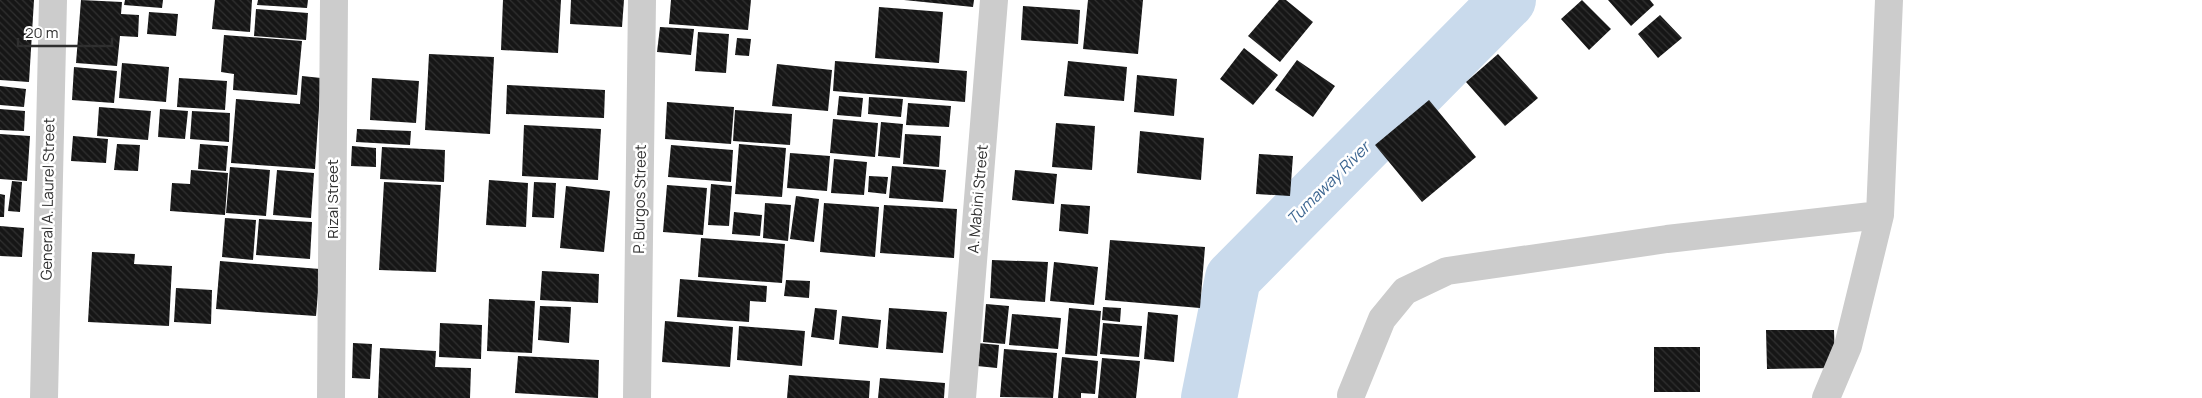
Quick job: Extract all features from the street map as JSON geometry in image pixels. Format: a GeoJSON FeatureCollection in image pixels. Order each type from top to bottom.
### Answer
{"type":"FeatureCollection","features":[{"type":"Feature","properties":{"kind":"street","name":"General A. Laurel Street"},"geometry":{"type":"LineString","coordinates":[[44,398],[52,0]]}},
{"type":"Feature","properties":{"kind":"street","name":"Rizal Street"},"geometry":{"type":"LineString","coordinates":[[332,398],[334,0]]}},
{"type":"Feature","properties":{"kind":"street","name":"P. Burgos Street"},"geometry":{"type":"LineString","coordinates":[[637,398],[642,0]]}},
{"type":"Feature","properties":{"kind":"street","name":"A. Mabini Street"},"geometry":{"type":"LineString","coordinates":[[962,398],[994,0]]}},
{"type":"Feature","properties":{"kind":"street"},"geometry":{"type":"LineString","coordinates":[[1826,398],[1848,346],[1880,216],[1889,0]]}},
{"type":"Feature","properties":{"kind":"street"},"geometry":{"type":"LineString","coordinates":[[1351,395],[1382,319],[1405,291],[1447,271],[1667,239],[1880,216]]}},
{"type":"Feature","properties":{"kind":"building"},"geometry":{"type":"Polygon","coordinates":[[[0,0],[34,0],[29,82],[0,80],[0,0]]]}},
{"type":"Feature","properties":{"kind":"building"},"geometry":{"type":"Polygon","coordinates":[[[81,0],[122,2],[121,14],[139,15],[138,37],[120,36],[117,66],[76,63],[81,0]]]}},
{"type":"Feature","properties":{"kind":"building"},"geometry":{"type":"Polygon","coordinates":[[[125,0],[163,0],[162,8],[124,5],[125,0]]]}},
{"type":"Feature","properties":{"kind":"building"},"geometry":{"type":"Polygon","coordinates":[[[215,0],[252,0],[250,32],[212,29],[215,0]]]}},
{"type":"Feature","properties":{"kind":"building"},"geometry":{"type":"Polygon","coordinates":[[[258,0],[308,0],[307,8],[257,5],[258,0]]]}},
{"type":"Feature","properties":{"kind":"building"},"geometry":{"type":"Polygon","coordinates":[[[503,0],[561,0],[558,53],[501,50],[503,0]]]}},
{"type":"Feature","properties":{"kind":"building"},"geometry":{"type":"Polygon","coordinates":[[[571,0],[624,0],[622,27],[570,24],[571,0]]]}},
{"type":"Feature","properties":{"kind":"building"},"geometry":{"type":"Polygon","coordinates":[[[671,0],[751,0],[748,30],[669,24],[671,0]]]}},
{"type":"Feature","properties":{"kind":"building"},"geometry":{"type":"Polygon","coordinates":[[[904,0],[974,0],[973,7],[904,0]]]}},
{"type":"Feature","properties":{"kind":"building"},"geometry":{"type":"Polygon","coordinates":[[[1088,0],[1143,0],[1138,54],[1083,49],[1088,0]]]}},
{"type":"Feature","properties":{"kind":"building"},"geometry":{"type":"Polygon","coordinates":[[[1279,0],[1286,0],[1313,22],[1280,62],[1248,36],[1279,0]]]}},
{"type":"Feature","properties":{"kind":"building"},"geometry":{"type":"Polygon","coordinates":[[[1582,0],[1611,29],[1589,50],[1561,19],[1582,0]]]}},
{"type":"Feature","properties":{"kind":"building"},"geometry":{"type":"Polygon","coordinates":[[[1608,0],[1650,0],[1654,5],[1631,26],[1608,0]]]}},
{"type":"Feature","properties":{"kind":"building"},"geometry":{"type":"Polygon","coordinates":[[[1023,6],[1080,10],[1078,44],[1021,40],[1023,6]]]}},
{"type":"Feature","properties":{"kind":"building"},"geometry":{"type":"Polygon","coordinates":[[[879,7],[943,12],[939,63],[875,58],[879,7]]]}},
{"type":"Feature","properties":{"kind":"building"},"geometry":{"type":"Polygon","coordinates":[[[256,9],[308,13],[306,40],[254,36],[256,9]]]}},
{"type":"Feature","properties":{"kind":"building"},"geometry":{"type":"Polygon","coordinates":[[[149,12],[178,14],[176,36],[147,34],[149,12]]]}},
{"type":"Feature","properties":{"kind":"building"},"geometry":{"type":"Polygon","coordinates":[[[1660,15],[1682,38],[1658,58],[1638,34],[1660,15]]]}},
{"type":"Feature","properties":{"kind":"building"},"geometry":{"type":"Polygon","coordinates":[[[660,27],[694,29],[691,55],[657,52],[660,27]]]}},
{"type":"Feature","properties":{"kind":"building"},"geometry":{"type":"Polygon","coordinates":[[[698,32],[729,34],[726,73],[695,71],[698,32]]]}},
{"type":"Feature","properties":{"kind":"building"},"geometry":{"type":"Polygon","coordinates":[[[224,35],[302,41],[297,95],[233,90],[234,74],[221,72],[224,35]]]}},
{"type":"Feature","properties":{"kind":"building"},"geometry":{"type":"Polygon","coordinates":[[[737,38],[751,39],[749,56],[735,55],[737,38]]]}},
{"type":"Feature","properties":{"kind":"building"},"geometry":{"type":"Polygon","coordinates":[[[1244,48],[1278,75],[1253,105],[1220,79],[1244,48]]]}},
{"type":"Feature","properties":{"kind":"building"},"geometry":{"type":"Polygon","coordinates":[[[429,54],[494,57],[490,134],[425,130],[429,54]]]}},
{"type":"Feature","properties":{"kind":"building"},"geometry":{"type":"Polygon","coordinates":[[[1498,54],[1538,98],[1505,126],[1466,82],[1498,54]]]}},
{"type":"Feature","properties":{"kind":"building"},"geometry":{"type":"Polygon","coordinates":[[[1297,60],[1335,86],[1313,117],[1275,90],[1297,60]]]}},
{"type":"Feature","properties":{"kind":"building"},"geometry":{"type":"Polygon","coordinates":[[[835,61],[967,71],[965,102],[833,91],[835,61]]]}},
{"type":"Feature","properties":{"kind":"building"},"geometry":{"type":"Polygon","coordinates":[[[1068,61],[1127,67],[1124,101],[1064,96],[1068,61]]]}},
{"type":"Feature","properties":{"kind":"building"},"geometry":{"type":"Polygon","coordinates":[[[122,63],[169,67],[166,102],[119,98],[122,63]]]}},
{"type":"Feature","properties":{"kind":"building"},"geometry":{"type":"Polygon","coordinates":[[[777,64],[832,70],[828,111],[772,106],[777,64]]]}},
{"type":"Feature","properties":{"kind":"building"},"geometry":{"type":"Polygon","coordinates":[[[74,67],[117,71],[114,103],[72,100],[74,67]]]}},
{"type":"Feature","properties":{"kind":"building"},"geometry":{"type":"Polygon","coordinates":[[[1137,75],[1177,79],[1174,116],[1134,112],[1137,75]]]}},
{"type":"Feature","properties":{"kind":"building"},"geometry":{"type":"Polygon","coordinates":[[[302,76],[321,78],[315,169],[231,163],[236,99],[300,104],[302,76]]]}},
{"type":"Feature","properties":{"kind":"building"},"geometry":{"type":"Polygon","coordinates":[[[179,78],[227,81],[225,110],[177,107],[179,78]]]}},
{"type":"Feature","properties":{"kind":"building"},"geometry":{"type":"Polygon","coordinates":[[[372,78],[419,81],[416,123],[370,120],[372,78]]]}},
{"type":"Feature","properties":{"kind":"building"},"geometry":{"type":"Polygon","coordinates":[[[507,85],[605,90],[604,118],[506,114],[507,85]]]}},
{"type":"Feature","properties":{"kind":"building"},"geometry":{"type":"Polygon","coordinates":[[[0,86],[26,89],[24,107],[0,105],[0,86]]]}},
{"type":"Feature","properties":{"kind":"building"},"geometry":{"type":"Polygon","coordinates":[[[839,96],[863,98],[861,117],[837,115],[839,96]]]}},
{"type":"Feature","properties":{"kind":"building"},"geometry":{"type":"Polygon","coordinates":[[[869,97],[903,99],[901,117],[868,114],[869,97]]]}},
{"type":"Feature","properties":{"kind":"building"},"geometry":{"type":"Polygon","coordinates":[[[1429,100],[1476,157],[1422,202],[1375,145],[1429,100]]]}},
{"type":"Feature","properties":{"kind":"building"},"geometry":{"type":"Polygon","coordinates":[[[667,102],[734,107],[731,144],[665,139],[667,102]]]}},
{"type":"Feature","properties":{"kind":"building"},"geometry":{"type":"Polygon","coordinates":[[[908,103],[951,106],[949,127],[906,125],[908,103]]]}},
{"type":"Feature","properties":{"kind":"building"},"geometry":{"type":"Polygon","coordinates":[[[99,107],[151,111],[148,140],[97,136],[99,107]]]}},
{"type":"Feature","properties":{"kind":"building"},"geometry":{"type":"Polygon","coordinates":[[[0,109],[25,111],[24,131],[0,130],[0,109]]]}},
{"type":"Feature","properties":{"kind":"building"},"geometry":{"type":"Polygon","coordinates":[[[160,109],[188,111],[185,139],[158,137],[160,109]]]}},
{"type":"Feature","properties":{"kind":"building"},"geometry":{"type":"Polygon","coordinates":[[[735,110],[792,114],[790,145],[733,141],[735,110]]]}},
{"type":"Feature","properties":{"kind":"building"},"geometry":{"type":"Polygon","coordinates":[[[192,111],[230,113],[229,142],[190,139],[192,111]]]}},
{"type":"Feature","properties":{"kind":"building"},"geometry":{"type":"Polygon","coordinates":[[[833,119],[878,123],[875,157],[830,153],[833,119]]]}},
{"type":"Feature","properties":{"kind":"building"},"geometry":{"type":"Polygon","coordinates":[[[881,122],[903,124],[900,158],[878,156],[881,122]]]}},
{"type":"Feature","properties":{"kind":"building"},"geometry":{"type":"Polygon","coordinates":[[[1056,123],[1095,126],[1092,170],[1052,167],[1056,123]]]}},
{"type":"Feature","properties":{"kind":"building"},"geometry":{"type":"Polygon","coordinates":[[[524,125],[601,129],[598,180],[522,176],[524,125]]]}},
{"type":"Feature","properties":{"kind":"building"},"geometry":{"type":"Polygon","coordinates":[[[357,129],[411,131],[410,145],[356,142],[357,129]]]}},
{"type":"Feature","properties":{"kind":"building"},"geometry":{"type":"Polygon","coordinates":[[[1140,131],[1204,138],[1201,180],[1137,173],[1140,131]]]}},
{"type":"Feature","properties":{"kind":"building"},"geometry":{"type":"Polygon","coordinates":[[[0,134],[30,136],[27,181],[0,179],[0,134]]]}},
{"type":"Feature","properties":{"kind":"building"},"geometry":{"type":"Polygon","coordinates":[[[905,134],[941,136],[939,167],[903,164],[905,134]]]}},
{"type":"Feature","properties":{"kind":"building"},"geometry":{"type":"Polygon","coordinates":[[[73,136],[108,139],[106,163],[71,161],[73,136]]]}},
{"type":"Feature","properties":{"kind":"building"},"geometry":{"type":"Polygon","coordinates":[[[117,144],[140,145],[138,171],[114,170],[117,144]]]}},
{"type":"Feature","properties":{"kind":"building"},"geometry":{"type":"Polygon","coordinates":[[[200,144],[228,146],[226,171],[198,169],[200,144]]]}},
{"type":"Feature","properties":{"kind":"building"},"geometry":{"type":"Polygon","coordinates":[[[739,144],[786,148],[782,197],[735,194],[739,144]]]}},
{"type":"Feature","properties":{"kind":"building"},"geometry":{"type":"Polygon","coordinates":[[[671,145],[733,150],[731,182],[668,177],[671,145]]]}},
{"type":"Feature","properties":{"kind":"building"},"geometry":{"type":"Polygon","coordinates":[[[352,146],[376,148],[376,167],[351,166],[352,146]]]}},
{"type":"Feature","properties":{"kind":"building"},"geometry":{"type":"Polygon","coordinates":[[[382,147],[445,150],[444,182],[380,179],[382,147]]]}},
{"type":"Feature","properties":{"kind":"building"},"geometry":{"type":"Polygon","coordinates":[[[790,153],[830,156],[827,191],[787,188],[790,153]]]}},
{"type":"Feature","properties":{"kind":"building"},"geometry":{"type":"Polygon","coordinates":[[[1259,154],[1293,156],[1290,196],[1256,194],[1259,154]]]}},
{"type":"Feature","properties":{"kind":"building"},"geometry":{"type":"Polygon","coordinates":[[[834,159],[867,162],[864,195],[831,193],[834,159]]]}},
{"type":"Feature","properties":{"kind":"building"},"geometry":{"type":"Polygon","coordinates":[[[892,166],[946,170],[943,202],[889,198],[892,166]]]}},
{"type":"Feature","properties":{"kind":"building"},"geometry":{"type":"Polygon","coordinates":[[[230,167],[270,170],[266,216],[226,213],[230,167]]]}},
{"type":"Feature","properties":{"kind":"building"},"geometry":{"type":"Polygon","coordinates":[[[191,170],[228,173],[225,215],[170,211],[172,183],[190,184],[191,170]]]}},
{"type":"Feature","properties":{"kind":"building"},"geometry":{"type":"Polygon","coordinates":[[[277,170],[314,173],[311,218],[273,215],[277,170]]]}},
{"type":"Feature","properties":{"kind":"building"},"geometry":{"type":"Polygon","coordinates":[[[1015,170],[1057,174],[1054,204],[1012,200],[1015,170]]]}},
{"type":"Feature","properties":{"kind":"building"},"geometry":{"type":"Polygon","coordinates":[[[869,176],[888,177],[886,194],[868,192],[869,176]]]}},
{"type":"Feature","properties":{"kind":"building"},"geometry":{"type":"Polygon","coordinates":[[[489,180],[528,183],[526,227],[486,225],[489,180]]]}},
{"type":"Feature","properties":{"kind":"building"},"geometry":{"type":"Polygon","coordinates":[[[12,181],[22,182],[20,212],[8,211],[12,181]]]}},
{"type":"Feature","properties":{"kind":"building"},"geometry":{"type":"Polygon","coordinates":[[[384,182],[441,185],[436,272],[379,270],[384,182]]]}},
{"type":"Feature","properties":{"kind":"building"},"geometry":{"type":"Polygon","coordinates":[[[534,182],[556,183],[554,218],[532,217],[534,182]]]}},
{"type":"Feature","properties":{"kind":"building"},"geometry":{"type":"Polygon","coordinates":[[[711,184],[732,186],[729,226],[708,225],[711,184]]]}},
{"type":"Feature","properties":{"kind":"building"},"geometry":{"type":"Polygon","coordinates":[[[667,185],[707,188],[703,235],[663,232],[667,185]]]}},
{"type":"Feature","properties":{"kind":"building"},"geometry":{"type":"Polygon","coordinates":[[[566,186],[610,191],[604,252],[560,248],[566,186]]]}},
{"type":"Feature","properties":{"kind":"building"},"geometry":{"type":"Polygon","coordinates":[[[0,194],[5,195],[4,217],[0,217],[0,194]]]}},
{"type":"Feature","properties":{"kind":"building"},"geometry":{"type":"Polygon","coordinates":[[[796,196],[819,199],[814,242],[790,239],[796,196]]]}},
{"type":"Feature","properties":{"kind":"building"},"geometry":{"type":"Polygon","coordinates":[[[765,203],[791,205],[788,241],[763,238],[765,203]]]}},
{"type":"Feature","properties":{"kind":"building"},"geometry":{"type":"Polygon","coordinates":[[[824,203],[879,207],[875,257],[820,252],[824,203]]]}},
{"type":"Feature","properties":{"kind":"building"},"geometry":{"type":"Polygon","coordinates":[[[1061,204],[1090,206],[1088,234],[1059,231],[1061,204]]]}},
{"type":"Feature","properties":{"kind":"building"},"geometry":{"type":"Polygon","coordinates":[[[884,205],[957,209],[954,258],[880,253],[884,205]]]}},
{"type":"Feature","properties":{"kind":"building"},"geometry":{"type":"Polygon","coordinates":[[[734,212],[762,215],[760,236],[732,234],[734,212]]]}},
{"type":"Feature","properties":{"kind":"building"},"geometry":{"type":"Polygon","coordinates":[[[225,218],[256,220],[253,260],[222,257],[225,218]]]}},
{"type":"Feature","properties":{"kind":"building"},"geometry":{"type":"Polygon","coordinates":[[[259,219],[312,222],[310,259],[256,255],[259,219]]]}},
{"type":"Feature","properties":{"kind":"building"},"geometry":{"type":"Polygon","coordinates":[[[0,226],[24,228],[22,257],[0,256],[0,226]]]}},
{"type":"Feature","properties":{"kind":"building"},"geometry":{"type":"Polygon","coordinates":[[[701,238],[785,244],[782,283],[698,277],[701,238]]]}},
{"type":"Feature","properties":{"kind":"building"},"geometry":{"type":"Polygon","coordinates":[[[1110,240],[1205,247],[1200,308],[1105,300],[1110,240]]]}},
{"type":"Feature","properties":{"kind":"building"},"geometry":{"type":"Polygon","coordinates":[[[92,252],[135,254],[134,264],[172,266],[169,326],[88,322],[92,252]]]}},
{"type":"Feature","properties":{"kind":"building"},"geometry":{"type":"Polygon","coordinates":[[[992,260],[1048,262],[1045,302],[990,298],[992,260]]]}},
{"type":"Feature","properties":{"kind":"building"},"geometry":{"type":"Polygon","coordinates":[[[220,261],[320,269],[316,316],[216,309],[220,261]]]}},
{"type":"Feature","properties":{"kind":"building"},"geometry":{"type":"Polygon","coordinates":[[[1054,262],[1098,267],[1094,305],[1050,301],[1054,262]]]}},
{"type":"Feature","properties":{"kind":"building"},"geometry":{"type":"Polygon","coordinates":[[[542,271],[599,274],[598,303],[540,300],[542,271]]]}},
{"type":"Feature","properties":{"kind":"building"},"geometry":{"type":"Polygon","coordinates":[[[680,279],[767,286],[766,302],[750,301],[749,322],[677,317],[680,279]]]}},
{"type":"Feature","properties":{"kind":"building"},"geometry":{"type":"Polygon","coordinates":[[[786,280],[810,281],[809,298],[784,296],[786,280]]]}},
{"type":"Feature","properties":{"kind":"building"},"geometry":{"type":"Polygon","coordinates":[[[176,288],[212,290],[211,324],[174,322],[176,288]]]}},
{"type":"Feature","properties":{"kind":"building"},"geometry":{"type":"Polygon","coordinates":[[[489,299],[535,301],[532,353],[487,351],[489,299]]]}},
{"type":"Feature","properties":{"kind":"building"},"geometry":{"type":"Polygon","coordinates":[[[986,304],[1009,306],[1005,344],[983,342],[986,304]]]}},
{"type":"Feature","properties":{"kind":"building"},"geometry":{"type":"Polygon","coordinates":[[[540,306],[571,307],[569,343],[538,340],[540,306]]]}},
{"type":"Feature","properties":{"kind":"building"},"geometry":{"type":"Polygon","coordinates":[[[1103,307],[1121,308],[1120,322],[1102,320],[1103,307]]]}},
{"type":"Feature","properties":{"kind":"building"},"geometry":{"type":"Polygon","coordinates":[[[815,308],[837,310],[834,340],[811,337],[815,308]]]}},
{"type":"Feature","properties":{"kind":"building"},"geometry":{"type":"Polygon","coordinates":[[[889,308],[947,312],[943,353],[886,349],[889,308]]]}},
{"type":"Feature","properties":{"kind":"building"},"geometry":{"type":"Polygon","coordinates":[[[1069,308],[1101,311],[1097,356],[1065,354],[1069,308]]]}},
{"type":"Feature","properties":{"kind":"building"},"geometry":{"type":"Polygon","coordinates":[[[1148,312],[1178,315],[1174,362],[1144,359],[1148,312]]]}},
{"type":"Feature","properties":{"kind":"building"},"geometry":{"type":"Polygon","coordinates":[[[1012,314],[1061,318],[1058,349],[1009,345],[1012,314]]]}},
{"type":"Feature","properties":{"kind":"building"},"geometry":{"type":"Polygon","coordinates":[[[842,316],[881,320],[878,348],[839,344],[842,316]]]}},
{"type":"Feature","properties":{"kind":"building"},"geometry":{"type":"Polygon","coordinates":[[[665,321],[733,327],[730,367],[662,362],[665,321]]]}},
{"type":"Feature","properties":{"kind":"building"},"geometry":{"type":"Polygon","coordinates":[[[440,323],[482,325],[481,359],[439,357],[440,323]]]}},
{"type":"Feature","properties":{"kind":"building"},"geometry":{"type":"Polygon","coordinates":[[[1103,323],[1142,326],[1139,357],[1100,354],[1103,323]]]}},
{"type":"Feature","properties":{"kind":"building"},"geometry":{"type":"Polygon","coordinates":[[[739,326],[805,331],[802,366],[737,360],[739,326]]]}},
{"type":"Feature","properties":{"kind":"building"},"geometry":{"type":"Polygon","coordinates":[[[1766,330],[1834,330],[1835,368],[1767,369],[1766,330]]]}},
{"type":"Feature","properties":{"kind":"building"},"geometry":{"type":"Polygon","coordinates":[[[353,343],[372,344],[370,379],[352,378],[353,343]]]}},
{"type":"Feature","properties":{"kind":"building"},"geometry":{"type":"Polygon","coordinates":[[[978,343],[999,345],[997,368],[977,366],[978,343]]]}},
{"type":"Feature","properties":{"kind":"building"},"geometry":{"type":"Polygon","coordinates":[[[1654,347],[1700,347],[1700,392],[1654,392],[1654,347]]]}},
{"type":"Feature","properties":{"kind":"building"},"geometry":{"type":"Polygon","coordinates":[[[380,348],[436,351],[435,367],[471,368],[470,398],[378,398],[380,348]]]}},
{"type":"Feature","properties":{"kind":"building"},"geometry":{"type":"Polygon","coordinates":[[[1004,349],[1057,353],[1053,398],[1000,397],[1004,349]]]}},
{"type":"Feature","properties":{"kind":"building"},"geometry":{"type":"Polygon","coordinates":[[[518,356],[599,360],[598,398],[515,393],[518,356]]]}},
{"type":"Feature","properties":{"kind":"building"},"geometry":{"type":"Polygon","coordinates":[[[1062,357],[1098,361],[1095,394],[1081,393],[1081,398],[1058,398],[1062,357]]]}},
{"type":"Feature","properties":{"kind":"building"},"geometry":{"type":"Polygon","coordinates":[[[1102,358],[1140,361],[1136,398],[1098,398],[1102,358]]]}},
{"type":"Feature","properties":{"kind":"building"},"geometry":{"type":"Polygon","coordinates":[[[789,375],[870,381],[869,398],[787,398],[789,375]]]}},
{"type":"Feature","properties":{"kind":"building"},"geometry":{"type":"Polygon","coordinates":[[[880,378],[945,383],[944,398],[878,398],[880,378]]]}},
{"type":"Feature","properties":{"kind":"waterway","name":"Tumaway River"},"geometry":{"type":"LineString","coordinates":[[1209,398],[1233,278],[1508,0]]}}]}
